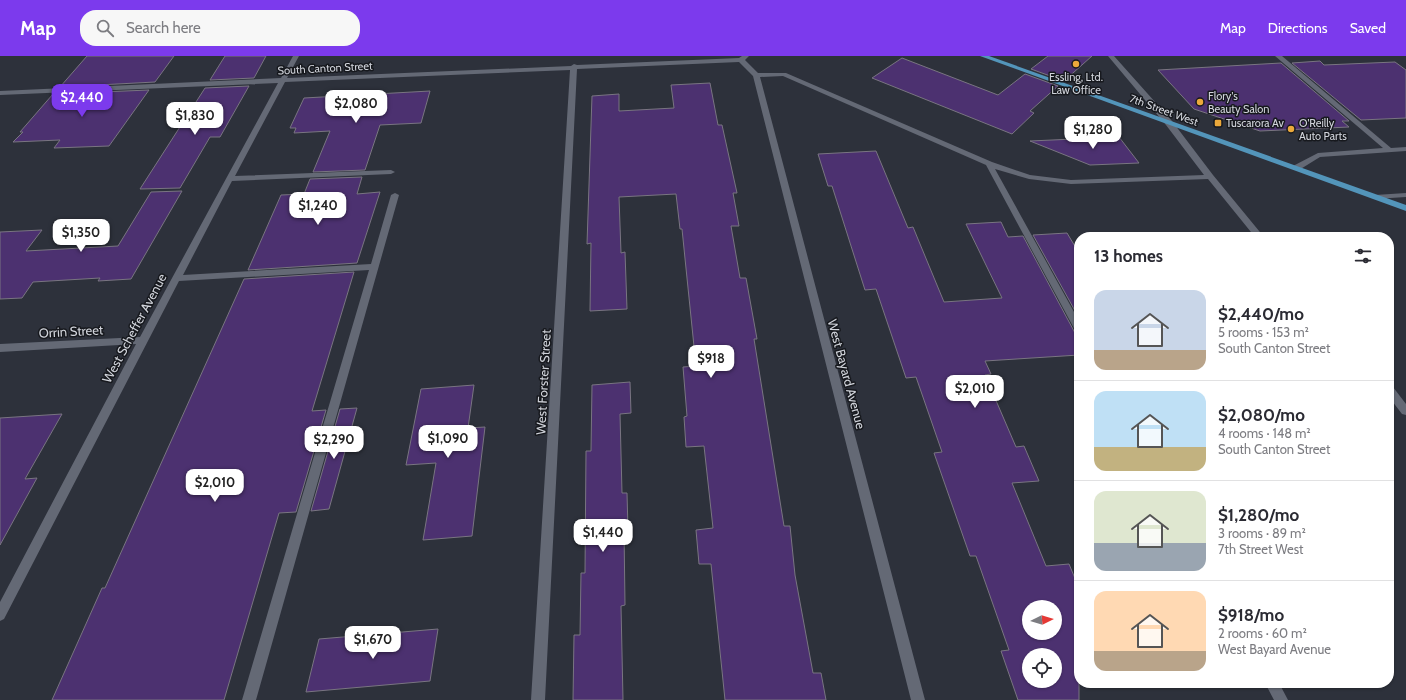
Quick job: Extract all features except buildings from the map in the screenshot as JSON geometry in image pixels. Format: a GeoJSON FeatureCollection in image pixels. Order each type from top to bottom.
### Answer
{"type":"FeatureCollection","features":[{"type":"Feature","properties":{"kind":"main road","name":"7th Street West"},"geometry":{"type":"LineString","coordinates":[[983,56],[1406,208]]}},
{"type":"Feature","properties":{"kind":"street","name":"West Scheffer Avenue"},"geometry":{"type":"LineString","coordinates":[[0,614],[143,340],[296,56]]}},
{"type":"Feature","properties":{"kind":"street"},"geometry":{"type":"LineString","coordinates":[[1111,56],[1169,123],[1210,177],[1256,232]]}},
{"type":"Feature","properties":{"kind":"street"},"geometry":{"type":"LineString","coordinates":[[1278,56],[1389,150]]}},
{"type":"Feature","properties":{"kind":"street","name":"South Canton Street"},"geometry":{"type":"LineString","coordinates":[[0,93],[744,58]]}},
{"type":"Feature","properties":{"kind":"street"},"geometry":{"type":"LineString","coordinates":[[744,58],[756,75],[784,74],[988,164],[1029,177],[1070,182],[1210,177]]}},
{"type":"Feature","properties":{"kind":"street","name":"West Forster Street"},"geometry":{"type":"LineString","coordinates":[[538,700],[574,66]]}},
{"type":"Feature","properties":{"kind":"street","name":"West Bayard Avenue"},"geometry":{"type":"LineString","coordinates":[[756,75],[918,700]]}},
{"type":"Feature","properties":{"kind":"street"},"geometry":{"type":"LineString","coordinates":[[1296,168],[1318,156],[1406,149]]}},
{"type":"Feature","properties":{"kind":"street"},"geometry":{"type":"LineString","coordinates":[[988,164],[1074,321]]}},
{"type":"Feature","properties":{"kind":"street"},"geometry":{"type":"LineString","coordinates":[[230,179],[391,172]]}},
{"type":"Feature","properties":{"kind":"street"},"geometry":{"type":"LineString","coordinates":[[249,700],[395,195]]}},
{"type":"Feature","properties":{"kind":"street"},"geometry":{"type":"LineString","coordinates":[[1376,197],[1406,195]]}},
{"type":"Feature","properties":{"kind":"street"},"geometry":{"type":"LineString","coordinates":[[176,278],[374,267]]}},
{"type":"Feature","properties":{"kind":"street","name":"Orrin Street"},"geometry":{"type":"LineString","coordinates":[[0,348],[143,340]]}},
{"type":"Feature","properties":{"kind":"street"},"geometry":{"type":"LineString","coordinates":[[1394,396],[1406,410]]}},
{"type":"Feature","properties":{"kind":"street"},"geometry":{"type":"LineString","coordinates":[[1275,688],[1281,700]]}},
{"type":"Feature","properties":{"kind":"place","name":"Essling, Ltd. Law Office"},"geometry":{"type":"Point","coordinates":[1076,64]}},
{"type":"Feature","properties":{"kind":"place","name":"Flory's Beauty Salon"},"geometry":{"type":"Point","coordinates":[1200,102]}},
{"type":"Feature","properties":{"kind":"place","name":"Tuscarora Av"},"geometry":{"type":"Point","coordinates":[1218,123]}},
{"type":"Feature","properties":{"kind":"place","name":"O'Reilly Auto Parts"},"geometry":{"type":"Point","coordinates":[1291,129]}}]}
